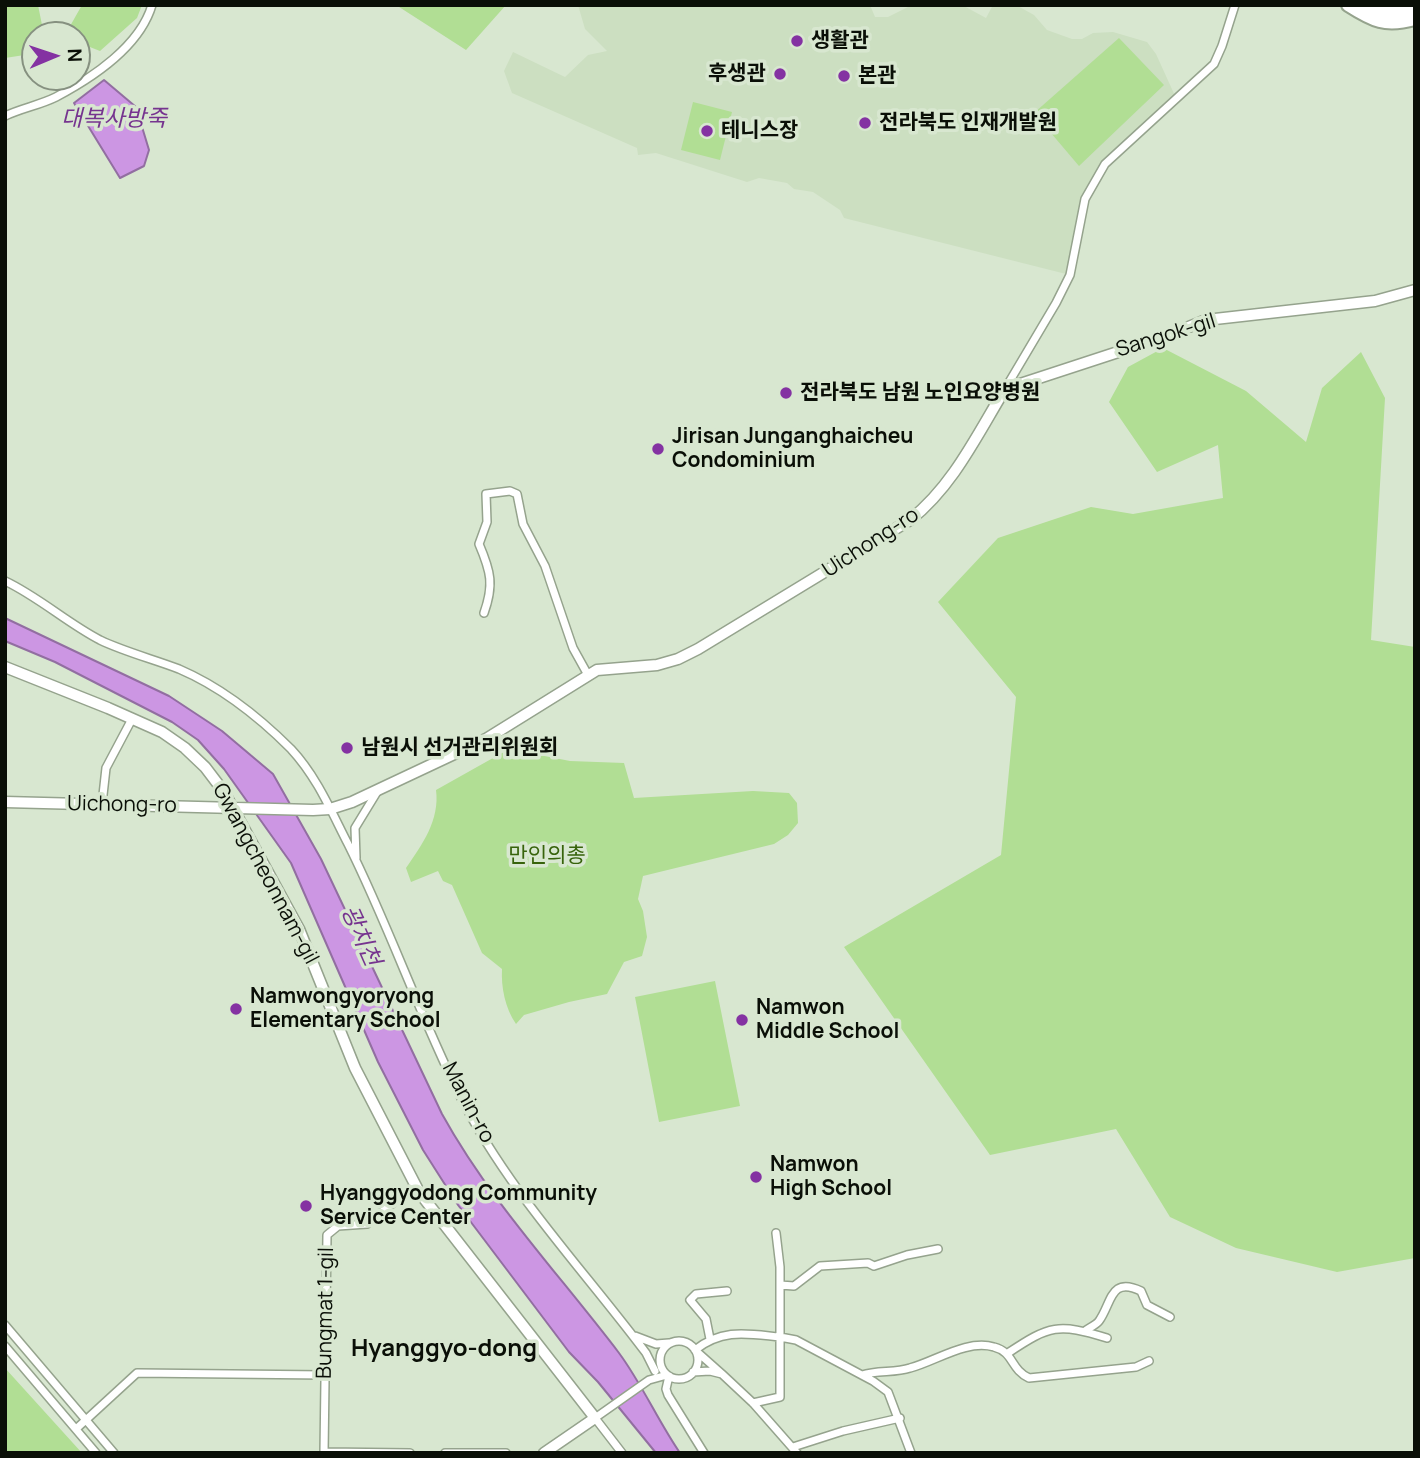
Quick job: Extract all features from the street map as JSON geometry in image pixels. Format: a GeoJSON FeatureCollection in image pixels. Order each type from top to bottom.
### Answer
{"type":"FeatureCollection","features":[{"type":"Feature","properties":{"kind":"highway"},"geometry":{"type":"LineString","coordinates":[[1348,5],[1370,19],[1394,24],[1415,19]]}},
{"type":"Feature","properties":{"kind":"highway"},"geometry":{"type":"LineString","coordinates":[[1364,5],[1389,13],[1415,7]]}},
{"type":"Feature","properties":{"kind":"street"},"geometry":{"type":"LineString","coordinates":[[5,116],[55,98],[119,55],[131,41],[152,5]]}},
{"type":"Feature","properties":{"kind":"street","name":"Uichong-ro"},"geometry":{"type":"LineString","coordinates":[[5,802],[330,809],[377,792],[486,740],[597,670],[639,668],[678,659],[714,640],[910,520],[929,505],[946,484],[1056,303],[1070,275],[1085,199],[1094,180],[1105,164],[1214,64],[1235,5]]}},
{"type":"Feature","properties":{"kind":"street","name":"Sangok-gil"},"geometry":{"type":"LineString","coordinates":[[1005,388],[1164,337],[1206,320],[1375,301],[1415,290]]}},
{"type":"Feature","properties":{"kind":"street"},"geometry":{"type":"LineString","coordinates":[[484,613],[491,593],[489,568],[479,544],[487,522],[485,494],[510,491],[517,494],[523,524],[545,566],[573,648],[588,675]]}},
{"type":"Feature","properties":{"kind":"street","name":"Manin-ro"},"geometry":{"type":"LineString","coordinates":[[5,582],[100,640],[183,671],[246,709],[300,759],[312,775],[356,862],[459,1094],[480,1130],[559,1245],[632,1334],[655,1371]]}},
{"type":"Feature","properties":{"kind":"street","name":"Gwangcheonnam-gil"},"geometry":{"type":"LineString","coordinates":[[5,667],[162,732],[185,748],[205,767],[235,808],[299,929],[355,1069],[415,1185],[597,1416],[622,1453]]}},
{"type":"Feature","properties":{"kind":"street"},"geometry":{"type":"LineString","coordinates":[[102,804],[106,768],[132,719]]}},
{"type":"Feature","properties":{"kind":"street"},"geometry":{"type":"LineString","coordinates":[[356,862],[355,828],[377,792]]}},
{"type":"Feature","properties":{"kind":"street","name":"Bungmat 1-gil"},"geometry":{"type":"LineString","coordinates":[[324,1452],[327,1235],[338,1226],[367,1224],[415,1185]]}},
{"type":"Feature","properties":{"kind":"street"},"geometry":{"type":"LineString","coordinates":[[753,1403],[780,1397],[780,1285],[776,1233]]}},
{"type":"Feature","properties":{"kind":"street"},"geometry":{"type":"LineString","coordinates":[[780,1285],[794,1286],[820,1266],[868,1263],[874,1266],[907,1255],[938,1249]]}},
{"type":"Feature","properties":{"kind":"street"},"geometry":{"type":"LineString","coordinates":[[1085,1331],[1098,1321],[1112,1293],[1131,1286],[1141,1291],[1147,1305],[1170,1317]]}},
{"type":"Feature","properties":{"kind":"street"},"geometry":{"type":"LineString","coordinates":[[710,1339],[706,1319],[690,1300],[696,1294],[727,1291]]}},
{"type":"Feature","properties":{"kind":"street"},"geometry":{"type":"LineString","coordinates":[[5,1325],[114,1453]]}},
{"type":"Feature","properties":{"kind":"street"},"geometry":{"type":"LineString","coordinates":[[1008,1353],[1046,1331],[1062,1327],[1107,1338]]}},
{"type":"Feature","properties":{"kind":"street"},"geometry":{"type":"LineString","coordinates":[[695,1350],[710,1339],[735,1333],[796,1340],[888,1392],[911,1453]]}},
{"type":"Feature","properties":{"kind":"street"},"geometry":{"type":"LineString","coordinates":[[632,1334],[652,1343],[684,1341],[753,1403],[795,1450],[843,1431],[900,1418]]}},
{"type":"Feature","properties":{"kind":"street"},"geometry":{"type":"LineString","coordinates":[[544,1453],[649,1380],[660,1363],[663,1349],[669,1343]]}},
{"type":"Feature","properties":{"kind":"street"},"geometry":{"type":"LineString","coordinates":[[5,1346],[96,1453]]}},
{"type":"Feature","properties":{"kind":"street"},"geometry":{"type":"LineString","coordinates":[[862,1375],[876,1371],[908,1369],[976,1346],[994,1346],[1008,1353],[1019,1374],[1029,1378],[1136,1367],[1149,1361]]}},
{"type":"Feature","properties":{"kind":"street"},"geometry":{"type":"LineString","coordinates":[[693,1372],[698,1358],[695,1350]]}},
{"type":"Feature","properties":{"kind":"street"},"geometry":{"type":"LineString","coordinates":[[648,1356],[660,1363],[671,1376],[670,1400],[704,1453]]}},
{"type":"Feature","properties":{"kind":"street"},"geometry":{"type":"LineString","coordinates":[[649,1380],[671,1376],[684,1378],[693,1372],[710,1371],[722,1374]]}},
{"type":"Feature","properties":{"kind":"street"},"geometry":{"type":"LineString","coordinates":[[76,1429],[137,1373],[325,1376]]}},
{"type":"Feature","properties":{"kind":"street"},"geometry":{"type":"LineString","coordinates":[[324,1452],[410,1453]]}},
{"type":"Feature","properties":{"kind":"street"},"geometry":{"type":"LineString","coordinates":[[445,1453],[506,1453]]}},
{"type":"Feature","properties":{"kind":"shaded area","name":"전라북도 인재개발원"},"geometry":{"type":"Polygon","coordinates":[[[578,5],[870,5],[875,17],[888,17],[912,5],[962,5],[986,18],[993,5],[1016,5],[1034,15],[1047,30],[1072,39],[1082,39],[1093,33],[1113,32],[1147,42],[1156,54],[1176,98],[1103,167],[1085,199],[1070,275],[844,218],[840,210],[813,192],[794,189],[787,183],[759,178],[747,182],[656,153],[638,155],[637,148],[512,93],[504,71],[513,52],[565,77],[588,55],[607,51],[585,29],[578,5]]]}},
{"type":"Feature","properties":{"kind":"green space"},"geometry":{"type":"Polygon","coordinates":[[[5,5],[38,5],[41,21],[21,21],[21,56],[5,58],[5,5]]]}},
{"type":"Feature","properties":{"kind":"green space"},"geometry":{"type":"Polygon","coordinates":[[[82,5],[142,5],[137,18],[100,51],[91,47],[91,21],[73,21],[82,5]]]}},
{"type":"Feature","properties":{"kind":"green space"},"geometry":{"type":"Polygon","coordinates":[[[396,5],[506,5],[466,50],[396,5]]]}},
{"type":"Feature","properties":{"kind":"green space"},"geometry":{"type":"Polygon","coordinates":[[[1119,38],[1164,85],[1079,166],[1034,113],[1119,38]]]}},
{"type":"Feature","properties":{"kind":"green space","name":"테니스장"},"geometry":{"type":"Polygon","coordinates":[[[693,102],[732,112],[720,160],[681,150],[693,102]]]}},
{"type":"Feature","properties":{"kind":"green space"},"geometry":{"type":"Polygon","coordinates":[[[1163,348],[1246,391],[1306,442],[1322,388],[1361,352],[1385,398],[1371,640],[1415,647],[1415,1258],[1337,1272],[1236,1248],[1170,1217],[1116,1129],[990,1155],[844,947],[1001,855],[1016,697],[938,602],[998,538],[1091,507],[1133,514],[1223,498],[1218,445],[1157,472],[1109,402],[1128,367],[1163,348]]]}},
{"type":"Feature","properties":{"kind":"green space","name":"만인의총"},"geometry":{"type":"Polygon","coordinates":[[[509,749],[570,761],[624,763],[634,798],[753,791],[789,793],[797,803],[798,823],[788,835],[774,844],[643,876],[638,899],[647,937],[642,956],[624,962],[607,994],[524,1015],[516,1024],[504,997],[502,969],[482,953],[452,885],[443,881],[438,871],[411,882],[406,868],[424,841],[432,822],[437,801],[436,790],[509,749]]]}},
{"type":"Feature","properties":{"kind":"green space"},"geometry":{"type":"Polygon","coordinates":[[[715,981],[740,1106],[659,1122],[635,997],[715,981]]]}},
{"type":"Feature","properties":{"kind":"green space"},"geometry":{"type":"Polygon","coordinates":[[[5,1368],[82,1453],[5,1453],[5,1368]]]}},
{"type":"Feature","properties":{"kind":"water","name":"대복사방죽"},"geometry":{"type":"Polygon","coordinates":[[[104,80],[136,107],[149,150],[144,166],[120,178],[74,103],[104,80]]]}},
{"type":"Feature","properties":{"kind":"water"},"geometry":{"type":"Polygon","coordinates":[[[5,618],[169,696],[222,731],[273,774],[321,859],[442,1114],[461,1146],[503,1207],[619,1353],[680,1453],[656,1453],[598,1382],[569,1352],[458,1205],[423,1150],[378,1062],[291,863],[224,769],[198,740],[172,722],[55,662],[5,641],[5,618]]]}},
{"type":"Feature","properties":{"kind":"place","name":"생활관"},"geometry":{"type":"Point","coordinates":[797,41]}},
{"type":"Feature","properties":{"kind":"place","name":"후생관"},"geometry":{"type":"Point","coordinates":[780,74]}},
{"type":"Feature","properties":{"kind":"place","name":"본관"},"geometry":{"type":"Point","coordinates":[844,76]}},
{"type":"Feature","properties":{"kind":"place","name":"전라북도 인재개발원"},"geometry":{"type":"Point","coordinates":[865,123]}},
{"type":"Feature","properties":{"kind":"place","name":"테니스장"},"geometry":{"type":"Point","coordinates":[707,131]}},
{"type":"Feature","properties":{"kind":"place","name":"전라북도 남원 노인요양병원"},"geometry":{"type":"Point","coordinates":[786,393]}},
{"type":"Feature","properties":{"kind":"place","name":"Jirisan Junganghaicheu Condominium"},"geometry":{"type":"Point","coordinates":[658,449]}},
{"type":"Feature","properties":{"kind":"place","name":"남원시 선거관리위원회"},"geometry":{"type":"Point","coordinates":[347,748]}},
{"type":"Feature","properties":{"kind":"place","name":"Namwongyoryong Elementary School"},"geometry":{"type":"Point","coordinates":[236,1009]}},
{"type":"Feature","properties":{"kind":"place","name":"Namwon Middle School"},"geometry":{"type":"Point","coordinates":[742,1020]}},
{"type":"Feature","properties":{"kind":"place","name":"Namwon High School"},"geometry":{"type":"Point","coordinates":[756,1177]}},
{"type":"Feature","properties":{"kind":"place","name":"Hyanggyodong Community Service Center"},"geometry":{"type":"Point","coordinates":[306,1206]}},
{"type":"Feature","properties":{"kind":"district","name":"Hyanggyo-dong"},"geometry":{"type":"Point","coordinates":[444,1349]}},
{"type":"Feature","properties":{"kind":"water label","name":"광치천"},"geometry":{"type":"Point","coordinates":[360,936]}}]}
